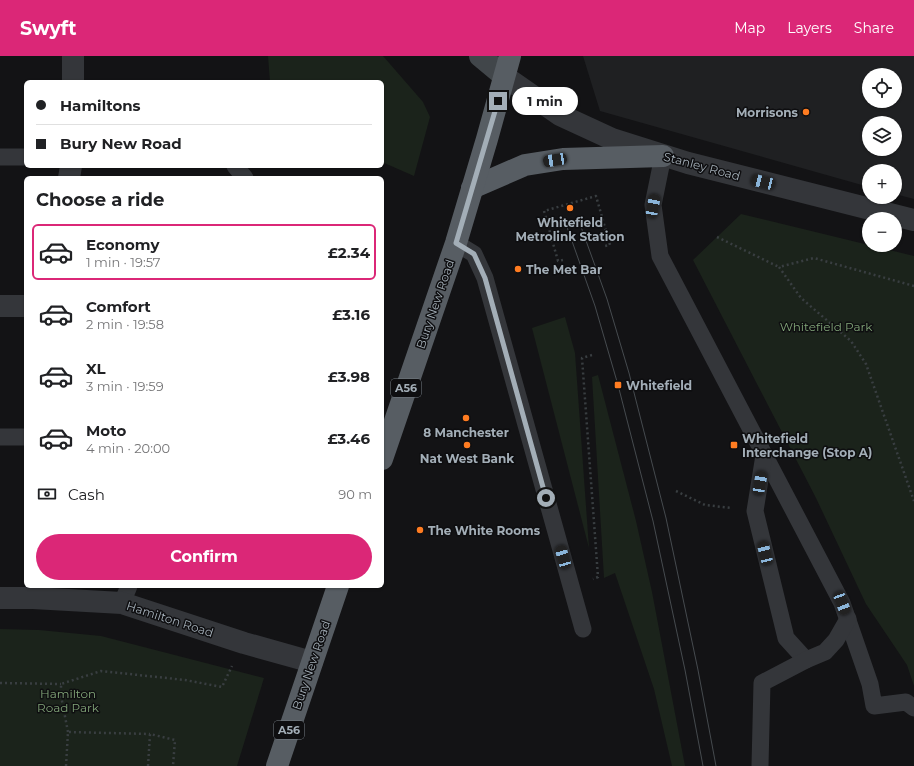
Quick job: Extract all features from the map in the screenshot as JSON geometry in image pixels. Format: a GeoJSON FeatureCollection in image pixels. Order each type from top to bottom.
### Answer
{"type":"FeatureCollection","features":[{"type":"Feature","properties":{"kind":"highway","name":"Bury New Road"},"geometry":{"type":"LineString","coordinates":[[384,453],[456,243],[507,66]]}},
{"type":"Feature","properties":{"kind":"highway"},"geometry":{"type":"LineString","coordinates":[[472,188],[525,165],[564,159],[663,156]]}},
{"type":"Feature","properties":{"kind":"highway","name":"Bury New Road"},"geometry":{"type":"LineString","coordinates":[[277,766],[337,588]]}},
{"type":"Feature","properties":{"kind":"main road"},"geometry":{"type":"LineString","coordinates":[[480,56],[507,66]]}},
{"type":"Feature","properties":{"kind":"street"},"geometry":{"type":"LineString","coordinates":[[73,56],[73,80]]}},
{"type":"Feature","properties":{"kind":"street","name":"Stanley Road"},"geometry":{"type":"LineString","coordinates":[[507,66],[560,115],[612,138],[663,156],[914,220]]}},
{"type":"Feature","properties":{"kind":"street"},"geometry":{"type":"LineString","coordinates":[[0,306],[24,306]]}},
{"type":"Feature","properties":{"kind":"street","name":"Hamilton Road"},"geometry":{"type":"LineString","coordinates":[[0,598],[34,592],[126,595],[244,643],[312,662]]}},
{"type":"Feature","properties":{"kind":"lane"},"geometry":{"type":"LineString","coordinates":[[663,156],[653,206],[660,256],[842,603],[870,684],[874,706],[906,702],[914,708]]}},
{"type":"Feature","properties":{"kind":"lane"},"geometry":{"type":"LineString","coordinates":[[0,157],[24,157]]}},
{"type":"Feature","properties":{"kind":"lane"},"geometry":{"type":"LineString","coordinates":[[456,243],[474,254],[485,278],[583,628]]}},
{"type":"Feature","properties":{"kind":"lane"},"geometry":{"type":"LineString","coordinates":[[0,437],[24,437]]}},
{"type":"Feature","properties":{"kind":"lane"},"geometry":{"type":"LineString","coordinates":[[764,455],[755,511],[786,638],[806,660]]}},
{"type":"Feature","properties":{"kind":"lane"},"geometry":{"type":"LineString","coordinates":[[760,766],[762,683],[806,660],[825,652],[836,640],[848,619]]}},
{"type":"Feature","properties":{"kind":"path"},"geometry":{"type":"LineString","coordinates":[[563,260],[558,261],[544,211],[596,196],[610,245],[605,246]]}},
{"type":"Feature","properties":{"kind":"path"},"geometry":{"type":"LineString","coordinates":[[717,237],[779,267],[801,298],[851,341],[866,364],[913,494],[914,501]]}},
{"type":"Feature","properties":{"kind":"path"},"geometry":{"type":"LineString","coordinates":[[779,267],[814,258],[914,286]]}},
{"type":"Feature","properties":{"kind":"path"},"geometry":{"type":"LineString","coordinates":[[571,586],[598,577],[582,358],[592,355]]}},
{"type":"Feature","properties":{"kind":"path"},"geometry":{"type":"LineString","coordinates":[[676,491],[704,505],[755,511]]}},
{"type":"Feature","properties":{"kind":"path"},"geometry":{"type":"LineString","coordinates":[[0,683],[61,684],[101,671],[185,680],[222,687],[244,643]]}},
{"type":"Feature","properties":{"kind":"path"},"geometry":{"type":"LineString","coordinates":[[61,684],[68,732],[66,766]]}},
{"type":"Feature","properties":{"kind":"path"},"geometry":{"type":"LineString","coordinates":[[68,732],[150,734],[175,740],[173,766]]}},
{"type":"Feature","properties":{"kind":"path"},"geometry":{"type":"LineString","coordinates":[[148,766],[150,734]]}},
{"type":"Feature","properties":{"kind":"shaded area","name":"Morrisons"},"geometry":{"type":"Polygon","coordinates":[[[583,56],[914,56],[914,199],[902,196],[902,164],[862,164],[862,185],[600,111],[583,56]]]}},
{"type":"Feature","properties":{"kind":"green space"},"geometry":{"type":"Polygon","coordinates":[[[268,56],[383,56],[423,102],[430,117],[414,176],[384,163],[384,80],[270,80],[268,56]]]}},
{"type":"Feature","properties":{"kind":"green space","name":"Whitefield Park"},"geometry":{"type":"Polygon","coordinates":[[[741,214],[862,243],[862,252],[898,252],[914,256],[914,686],[907,665],[866,604],[816,498],[693,260],[741,214]]]}},
{"type":"Feature","properties":{"kind":"green space"},"geometry":{"type":"Polygon","coordinates":[[[565,317],[575,353],[589,548],[532,328],[565,317]]]}},
{"type":"Feature","properties":{"kind":"green space"},"geometry":{"type":"Polygon","coordinates":[[[598,375],[636,521],[652,592],[685,766],[672,766],[654,689],[615,573],[604,578],[592,377],[598,375]]]}},
{"type":"Feature","properties":{"kind":"green space","name":"Hamilton Road Park"},"geometry":{"type":"Polygon","coordinates":[[[0,629],[39,630],[101,636],[264,678],[237,766],[0,766],[0,629]]]}},
{"type":"Feature","properties":{"kind":"tram line"},"geometry":{"type":"LineString","coordinates":[[580,224],[607,299],[629,373],[666,518],[698,670],[716,766]]}},
{"type":"Feature","properties":{"kind":"tram line"},"geometry":{"type":"LineString","coordinates":[[567,227],[595,306],[618,385],[653,521],[685,670],[703,766]]}},
{"type":"Feature","properties":{"kind":"place","name":"Morrisons"},"geometry":{"type":"Point","coordinates":[806,112]}},
{"type":"Feature","properties":{"kind":"place","name":"Whitefield Metrolink Station"},"geometry":{"type":"Point","coordinates":[570,208]}},
{"type":"Feature","properties":{"kind":"place","name":"The Met Bar"},"geometry":{"type":"Point","coordinates":[518,269]}},
{"type":"Feature","properties":{"kind":"place","name":"Whitefield"},"geometry":{"type":"Point","coordinates":[618,385]}},
{"type":"Feature","properties":{"kind":"place","name":"8 Manchester"},"geometry":{"type":"Point","coordinates":[466,418]}},
{"type":"Feature","properties":{"kind":"place","name":"Nat West Bank"},"geometry":{"type":"Point","coordinates":[467,445]}},
{"type":"Feature","properties":{"kind":"place","name":"Whitefield Interchange (Stop A)"},"geometry":{"type":"Point","coordinates":[734,445]}},
{"type":"Feature","properties":{"kind":"place","name":"The White Rooms"},"geometry":{"type":"Point","coordinates":[420,530]}},
{"type":"Feature","properties":{"kind":"route"},"geometry":{"type":"LineString","coordinates":[[498,101],[456,243],[474,254],[485,278],[546,498]]}}]}
